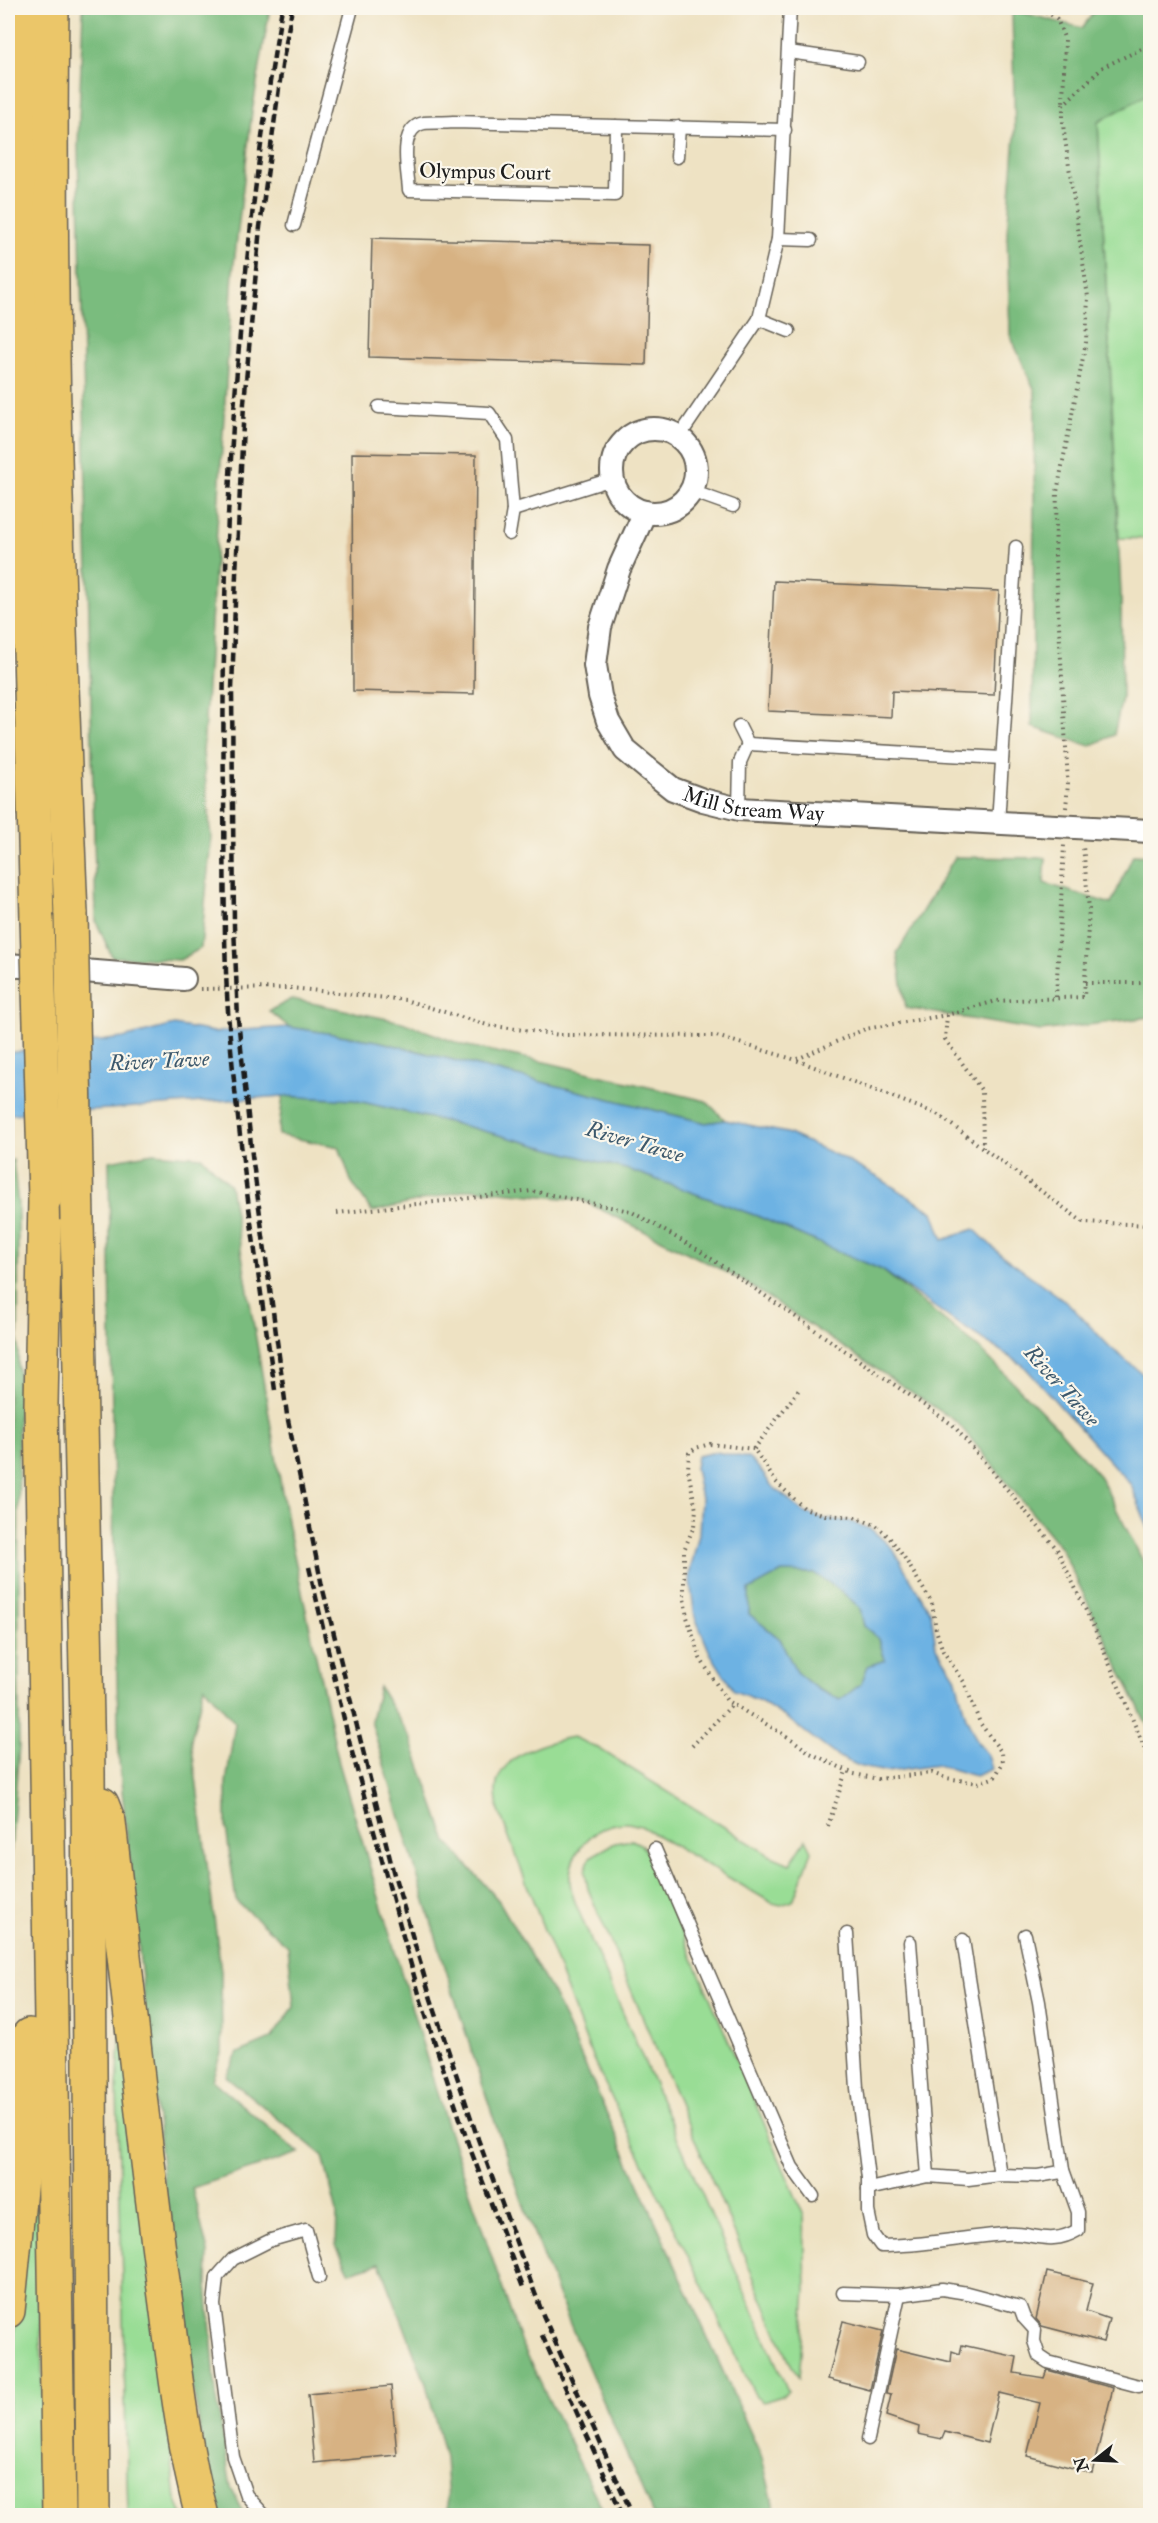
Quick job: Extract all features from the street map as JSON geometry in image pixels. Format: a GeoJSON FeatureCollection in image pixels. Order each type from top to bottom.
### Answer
{"type":"FeatureCollection","features":[{"type":"Feature","properties":{"kind":"highway"},"geometry":{"type":"LineString","coordinates":[[21,8],[23,381],[45,1198],[40,1405],[59,2516]]}},
{"type":"Feature","properties":{"kind":"highway"},"geometry":{"type":"LineString","coordinates":[[52,8],[50,159],[56,571],[71,914],[88,1772],[93,2516]]}},
{"type":"Feature","properties":{"kind":"highway"},"geometry":{"type":"LineString","coordinates":[[88,1772],[109,1822],[149,2177],[193,2482],[202,2516]]}},
{"type":"Feature","properties":{"kind":"highway"},"geometry":{"type":"LineString","coordinates":[[8,2311],[28,2108],[29,2006],[49,1922]]}},
{"type":"Feature","properties":{"kind":"street"},"geometry":{"type":"LineString","coordinates":[[651,428],[665,430],[679,437],[689,448],[695,462],[696,477],[691,491],[681,503],[670,510],[656,513],[645,512],[631,506],[618,492],[612,479],[616,453],[624,441],[632,435],[651,428]]}},
{"type":"Feature","properties":{"kind":"street","name":"Mill Stream Way"},"geometry":{"type":"LineString","coordinates":[[645,512],[619,569],[600,627],[595,665],[600,696],[608,721],[625,750],[673,789],[703,800],[739,809],[1150,831]]}},
{"type":"Feature","properties":{"kind":"street"},"geometry":{"type":"LineString","coordinates":[[8,965],[190,984]]}},
{"type":"Feature","properties":{"kind":"lane"},"geometry":{"type":"LineString","coordinates":[[294,225],[352,8]]}},
{"type":"Feature","properties":{"kind":"lane"},"geometry":{"type":"LineString","coordinates":[[679,437],[759,319],[778,239],[790,8]]}},
{"type":"Feature","properties":{"kind":"lane"},"geometry":{"type":"LineString","coordinates":[[789,52],[858,62]]}},
{"type":"Feature","properties":{"kind":"lane","name":"Olympus Court"},"geometry":{"type":"LineString","coordinates":[[616,126],[615,195],[409,190],[407,142],[411,131],[422,124],[616,126],[679,127],[785,130]]}},
{"type":"Feature","properties":{"kind":"lane"},"geometry":{"type":"LineString","coordinates":[[677,157],[679,127]]}},
{"type":"Feature","properties":{"kind":"lane"},"geometry":{"type":"LineString","coordinates":[[778,239],[812,240]]}},
{"type":"Feature","properties":{"kind":"lane"},"geometry":{"type":"LineString","coordinates":[[759,319],[789,331]]}},
{"type":"Feature","properties":{"kind":"lane"},"geometry":{"type":"LineString","coordinates":[[380,407],[489,413],[507,440],[513,510],[510,534]]}},
{"type":"Feature","properties":{"kind":"lane"},"geometry":{"type":"LineString","coordinates":[[513,510],[612,479]]}},
{"type":"Feature","properties":{"kind":"lane"},"geometry":{"type":"LineString","coordinates":[[691,491],[733,506]]}},
{"type":"Feature","properties":{"kind":"lane"},"geometry":{"type":"LineString","coordinates":[[998,823],[1016,547]]}},
{"type":"Feature","properties":{"kind":"lane"},"geometry":{"type":"LineString","coordinates":[[739,726],[748,744]]}},
{"type":"Feature","properties":{"kind":"lane"},"geometry":{"type":"LineString","coordinates":[[739,809],[740,762],[748,744]]}},
{"type":"Feature","properties":{"kind":"lane"},"geometry":{"type":"LineString","coordinates":[[748,744],[1002,758]]}},
{"type":"Feature","properties":{"kind":"lane"},"geometry":{"type":"LineString","coordinates":[[656,1849],[792,2167],[813,2196]]}},
{"type":"Feature","properties":{"kind":"lane"},"geometry":{"type":"LineString","coordinates":[[847,1934],[868,2211],[873,2235],[881,2246],[942,2243],[1013,2234],[1040,2239],[1066,2237],[1078,2230],[1078,2212],[1063,2170],[1038,2002],[1025,1935]]}},
{"type":"Feature","properties":{"kind":"lane"},"geometry":{"type":"LineString","coordinates":[[963,1940],[1000,2175]]}},
{"type":"Feature","properties":{"kind":"lane"},"geometry":{"type":"LineString","coordinates":[[910,1942],[928,2176]]}},
{"type":"Feature","properties":{"kind":"lane"},"geometry":{"type":"LineString","coordinates":[[868,2189],[928,2176],[968,2178],[1000,2175],[1038,2176],[1063,2170]]}},
{"type":"Feature","properties":{"kind":"lane"},"geometry":{"type":"LineString","coordinates":[[265,2516],[246,2495],[233,2457],[214,2305],[217,2277],[233,2259],[271,2240],[306,2230],[319,2277]]}},
{"type":"Feature","properties":{"kind":"lane"},"geometry":{"type":"LineString","coordinates":[[843,2293],[899,2295],[942,2289],[1020,2307],[1024,2319],[1035,2330],[1034,2341],[1039,2356],[1048,2362],[1139,2386]]}},
{"type":"Feature","properties":{"kind":"lane"},"geometry":{"type":"LineString","coordinates":[[868,2439],[899,2295]]}},
{"type":"Feature","properties":{"kind":"path"},"geometry":{"type":"LineString","coordinates":[[796,1060],[865,1029],[947,1015],[996,1001],[1084,997],[1089,909],[1083,857],[1074,828],[1068,783],[1055,555],[1057,492],[1086,342],[1088,297],[1063,125],[1065,40],[1058,19],[1041,8]]}},
{"type":"Feature","properties":{"kind":"path"},"geometry":{"type":"LineString","coordinates":[[1063,105],[1103,67],[1150,45]]}},
{"type":"Feature","properties":{"kind":"path"},"geometry":{"type":"LineString","coordinates":[[1056,997],[1074,828]]}},
{"type":"Feature","properties":{"kind":"path"},"geometry":{"type":"LineString","coordinates":[[1085,983],[1150,984]]}},
{"type":"Feature","properties":{"kind":"path"},"geometry":{"type":"LineString","coordinates":[[190,984],[291,988],[405,1000],[487,1025],[560,1035],[716,1036],[796,1060],[938,1114],[1083,1222],[1150,1225]]}},
{"type":"Feature","properties":{"kind":"path"},"geometry":{"type":"LineString","coordinates":[[947,1015],[945,1039],[982,1091],[983,1148]]}},
{"type":"Feature","properties":{"kind":"path"},"geometry":{"type":"LineString","coordinates":[[337,1213],[532,1191],[630,1211],[700,1251],[953,1425],[1057,1549],[1096,1632],[1150,1761]]}},
{"type":"Feature","properties":{"kind":"path"},"geometry":{"type":"LineString","coordinates":[[754,1449],[801,1387]]}},
{"type":"Feature","properties":{"kind":"path"},"geometry":{"type":"LineString","coordinates":[[710,1444],[754,1449],[776,1482],[804,1508],[825,1515],[854,1517],[876,1525],[889,1537],[904,1557],[932,1603],[936,1630],[943,1652],[964,1682],[980,1723],[1002,1753],[1003,1762],[995,1777],[978,1783],[946,1778],[932,1773],[878,1779],[846,1771],[810,1753],[722,1695],[700,1658],[687,1617],[683,1579],[684,1550],[694,1526],[696,1510],[687,1470],[688,1460],[689,1453],[696,1448],[710,1444]]}},
{"type":"Feature","properties":{"kind":"path"},"geometry":{"type":"LineString","coordinates":[[692,1746],[733,1704]]}},
{"type":"Feature","properties":{"kind":"path"},"geometry":{"type":"LineString","coordinates":[[828,1826],[846,1771]]}},
{"type":"Feature","properties":{"kind":"green space"},"geometry":{"type":"Polygon","coordinates":[[[83,8],[270,8],[252,112],[233,272],[203,752],[211,838],[201,948],[180,960],[112,957],[96,921],[78,147],[83,8]]]}},
{"type":"Feature","properties":{"kind":"green space"},"geometry":{"type":"Polygon","coordinates":[[[1097,8],[1150,8],[1150,93],[1098,122],[1121,593],[1122,698],[1114,735],[1090,746],[1032,727],[1035,391],[1010,335],[1007,233],[1015,136],[1012,10],[1082,28],[1097,8]]]}},
{"type":"Feature","properties":{"kind":"green space"},"geometry":{"type":"Polygon","coordinates":[[[1150,93],[1150,539],[1119,538],[1098,122],[1150,93]]]}},
{"type":"Feature","properties":{"kind":"green space"},"geometry":{"type":"Polygon","coordinates":[[[1133,855],[1150,856],[1150,1017],[1041,1031],[906,1008],[897,953],[955,857],[1046,858],[1044,883],[1111,904],[1133,855]]]}},
{"type":"Feature","properties":{"kind":"green space"},"geometry":{"type":"Polygon","coordinates":[[[292,999],[402,1022],[463,1045],[706,1101],[725,1120],[706,1123],[377,1041],[289,1027],[269,1011],[292,999]]]}},
{"type":"Feature","properties":{"kind":"green space"},"geometry":{"type":"Polygon","coordinates":[[[283,1096],[354,1100],[473,1128],[633,1171],[757,1216],[882,1270],[979,1348],[1056,1426],[1100,1477],[1150,1575],[1150,1731],[1061,1548],[957,1422],[740,1279],[582,1200],[471,1189],[372,1212],[351,1181],[339,1147],[278,1135],[283,1096]]]}},
{"type":"Feature","properties":{"kind":"green space"},"geometry":{"type":"Polygon","coordinates":[[[153,1153],[202,1157],[230,1185],[288,1527],[339,1763],[443,2113],[521,2343],[605,2515],[449,2515],[445,2458],[426,2384],[380,2263],[350,2272],[336,2245],[337,2212],[323,2156],[226,2076],[238,2053],[271,2039],[294,2007],[288,1946],[236,1901],[226,1827],[226,1783],[235,1723],[204,1686],[191,1740],[221,1971],[222,2050],[212,2080],[299,2153],[192,2188],[208,2252],[207,2284],[216,2394],[231,2488],[245,2515],[215,2515],[174,2279],[119,1762],[109,1161],[153,1153]]]}},
{"type":"Feature","properties":{"kind":"green space"},"geometry":{"type":"Polygon","coordinates":[[[13,1160],[18,1205],[19,1746],[8,1888],[8,1161],[13,1160]]]}},
{"type":"Feature","properties":{"kind":"green space"},"geometry":{"type":"Polygon","coordinates":[[[782,1572],[814,1573],[841,1591],[860,1608],[864,1626],[879,1639],[885,1660],[868,1666],[861,1684],[840,1700],[817,1689],[796,1672],[780,1639],[749,1614],[748,1590],[782,1572]]]}},
{"type":"Feature","properties":{"kind":"green space"},"geometry":{"type":"Polygon","coordinates":[[[379,1687],[410,1737],[447,1842],[499,1901],[553,1994],[762,2458],[776,2515],[653,2515],[583,2356],[553,2281],[524,2206],[483,2086],[371,1721],[379,1687]]]}},
{"type":"Feature","properties":{"kind":"green space"},"geometry":{"type":"Polygon","coordinates":[[[573,1737],[598,1748],[769,1855],[790,1864],[806,1839],[812,1851],[793,1901],[781,1905],[772,1903],[641,1826],[629,1823],[612,1825],[593,1835],[578,1852],[570,1872],[571,1888],[578,1910],[788,2391],[782,2396],[763,2402],[756,2397],[593,2059],[498,1808],[496,1789],[499,1777],[515,1758],[538,1746],[573,1737]]]}},
{"type":"Feature","properties":{"kind":"green space"},"geometry":{"type":"Polygon","coordinates":[[[632,1840],[640,1844],[647,1852],[804,2216],[806,2290],[799,2378],[789,2361],[588,1889],[585,1871],[590,1857],[615,1843],[632,1840]]]}},
{"type":"Feature","properties":{"kind":"green space"},"geometry":{"type":"Polygon","coordinates":[[[122,2015],[176,2499],[183,2515],[128,2515],[117,2087],[122,2015]]]}},
{"type":"Feature","properties":{"kind":"green space"},"geometry":{"type":"Polygon","coordinates":[[[38,2183],[45,2515],[8,2516],[8,2385],[32,2184],[38,2183]]]}},
{"type":"Feature","properties":{"kind":"water","name":"River Tawe"},"geometry":{"type":"Polygon","coordinates":[[[174,1025],[214,1032],[289,1027],[377,1041],[706,1123],[725,1120],[787,1133],[834,1154],[879,1178],[933,1212],[943,1240],[974,1229],[1000,1254],[1068,1303],[1110,1347],[1150,1380],[1150,1533],[1131,1485],[1023,1365],[954,1321],[882,1270],[757,1216],[633,1171],[473,1128],[354,1100],[283,1096],[8,1114],[8,1053],[123,1038],[174,1025]]]}},
{"type":"Feature","properties":{"kind":"water"},"geometry":{"type":"Polygon","coordinates":[[[716,1452],[748,1458],[760,1469],[771,1485],[805,1513],[825,1519],[849,1521],[872,1530],[893,1549],[931,1613],[936,1647],[955,1676],[966,1717],[978,1743],[988,1755],[992,1769],[975,1776],[937,1765],[887,1772],[861,1767],[837,1756],[760,1701],[734,1691],[710,1653],[695,1617],[689,1575],[699,1534],[701,1499],[695,1468],[697,1456],[716,1452]],[[782,1572],[749,1590],[749,1614],[780,1639],[796,1672],[817,1689],[840,1700],[861,1684],[868,1666],[885,1660],[879,1639],[864,1626],[860,1608],[841,1591],[814,1573],[782,1572]]]}},
{"type":"Feature","properties":{"kind":"building"},"geometry":{"type":"Polygon","coordinates":[[[372,238],[649,245],[646,365],[369,357],[372,238]]]}},
{"type":"Feature","properties":{"kind":"building"},"geometry":{"type":"Polygon","coordinates":[[[352,453],[476,455],[474,694],[353,691],[352,453]]]}},
{"type":"Feature","properties":{"kind":"building"},"geometry":{"type":"Polygon","coordinates":[[[774,581],[999,591],[994,695],[892,691],[891,717],[768,711],[774,581]]]}},
{"type":"Feature","properties":{"kind":"building"},"geometry":{"type":"Polygon","coordinates":[[[1047,2272],[1093,2283],[1086,2311],[1109,2319],[1103,2342],[1042,2326],[1036,2319],[1047,2272]]]}},
{"type":"Feature","properties":{"kind":"building"},"geometry":{"type":"Polygon","coordinates":[[[843,2321],[883,2331],[870,2390],[828,2379],[843,2321]]]}},
{"type":"Feature","properties":{"kind":"building"},"geometry":{"type":"Polygon","coordinates":[[[962,2345],[1017,2357],[1014,2373],[1044,2378],[1047,2370],[1113,2388],[1092,2473],[1027,2456],[1040,2403],[999,2393],[987,2443],[945,2432],[942,2439],[918,2434],[919,2427],[886,2416],[891,2395],[886,2394],[896,2349],[951,2362],[952,2351],[960,2354],[962,2345]]]}},
{"type":"Feature","properties":{"kind":"building"},"geometry":{"type":"Polygon","coordinates":[[[391,2386],[397,2455],[314,2463],[308,2394],[391,2386]]]}},
{"type":"Feature","properties":{"kind":"railway"},"geometry":{"type":"LineString","coordinates":[[275,1390],[244,1170],[228,1007],[223,700],[229,501],[243,303],[253,204],[282,8]]}},
{"type":"Feature","properties":{"kind":"railway"},"geometry":{"type":"LineString","coordinates":[[292,8],[260,227],[244,403],[232,690],[234,926],[238,1019],[252,1155],[287,1415],[322,1586],[393,1871],[431,1999],[478,2139],[543,2315],[633,2516]]}},
{"type":"Feature","properties":{"kind":"railway"},"geometry":{"type":"LineString","coordinates":[[309,1567],[350,1745],[421,2001],[468,2143],[524,2290]]}},
{"type":"Feature","properties":{"kind":"railway"},"geometry":{"type":"LineString","coordinates":[[542,2335],[623,2516]]}}]}
